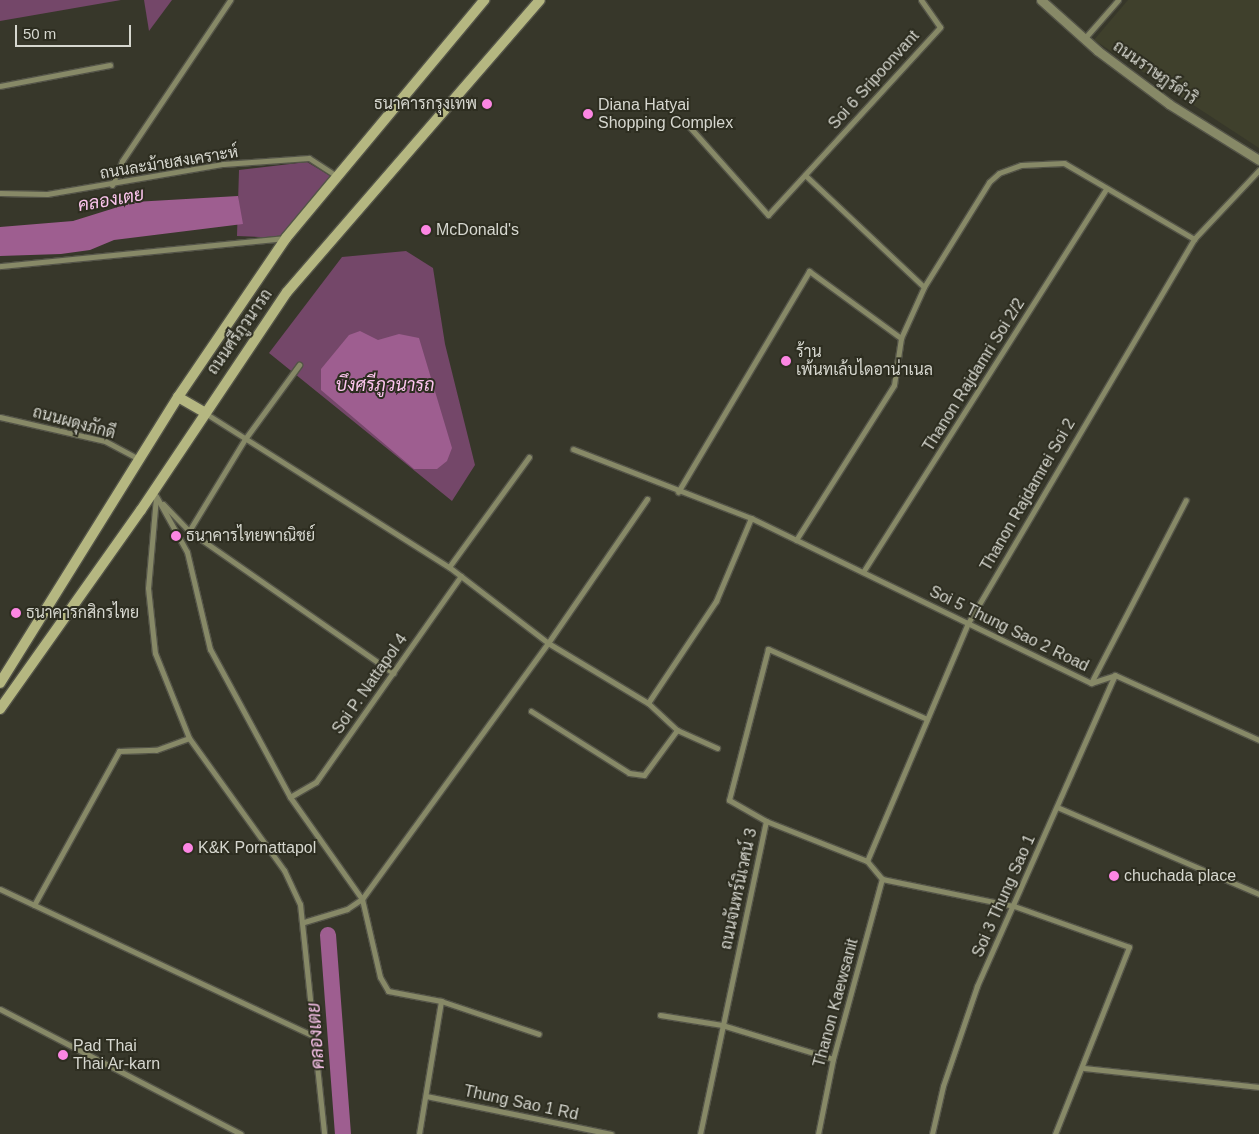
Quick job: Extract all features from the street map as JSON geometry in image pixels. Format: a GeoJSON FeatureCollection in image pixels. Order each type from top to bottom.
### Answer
{"type":"FeatureCollection","features":[{"type":"Feature","properties":{"kind":"main road","name":"ถนนศรีภูวนารถ"},"geometry":{"type":"LineString","coordinates":[[1,680],[178,397],[286,238],[484,0]]}},
{"type":"Feature","properties":{"kind":"main road","name":"ถนนศรีภูวนารถ"},"geometry":{"type":"LineString","coordinates":[[0,709],[141,510],[204,412],[287,292],[540,0]]}},
{"type":"Feature","properties":{"kind":"main road"},"geometry":{"type":"LineString","coordinates":[[178,397],[204,412]]}},
{"type":"Feature","properties":{"kind":"main road"},"geometry":{"type":"LineString","coordinates":[[1,680],[18,685]]}},
{"type":"Feature","properties":{"kind":"street"},"geometry":{"type":"LineString","coordinates":[[112,185],[122,161],[230,0]]}},
{"type":"Feature","properties":{"kind":"street","name":"Soi 6 Sripoonvant"},"geometry":{"type":"LineString","coordinates":[[805,175],[940,27],[921,0]]}},
{"type":"Feature","properties":{"kind":"street","name":"ถนนราษฎร์ดำริ"},"geometry":{"type":"LineString","coordinates":[[1041,0],[1084,39],[1169,104],[1259,160]]}},
{"type":"Feature","properties":{"kind":"street"},"geometry":{"type":"LineString","coordinates":[[1084,39],[1118,0]]}},
{"type":"Feature","properties":{"kind":"street"},"geometry":{"type":"LineString","coordinates":[[0,86],[110,65]]}},
{"type":"Feature","properties":{"kind":"street"},"geometry":{"type":"LineString","coordinates":[[687,124],[768,215],[805,175],[924,287]]}},
{"type":"Feature","properties":{"kind":"street","name":"ถนนละม้ายสงเคราะห์"},"geometry":{"type":"LineString","coordinates":[[0,193],[47,194],[112,185],[223,164],[309,158],[338,176]]}},
{"type":"Feature","properties":{"kind":"street"},"geometry":{"type":"LineString","coordinates":[[796,540],[894,385],[901,338],[924,287],[989,182],[999,173],[1021,165],[1064,162],[1105,190],[1194,239]]}},
{"type":"Feature","properties":{"kind":"street","name":"Thanon Rajdamrei Soi 2"},"geometry":{"type":"LineString","coordinates":[[867,861],[968,623],[1194,239],[1259,170]]}},
{"type":"Feature","properties":{"kind":"street","name":"Thanon Rajdamri Soi 2/2"},"geometry":{"type":"LineString","coordinates":[[863,572],[1105,190]]}},
{"type":"Feature","properties":{"kind":"street"},"geometry":{"type":"LineString","coordinates":[[0,266],[286,238]]}},
{"type":"Feature","properties":{"kind":"street"},"geometry":{"type":"LineString","coordinates":[[678,492],[809,271],[901,338]]}},
{"type":"Feature","properties":{"kind":"street"},"geometry":{"type":"LineString","coordinates":[[189,531],[245,440],[299,365]]}},
{"type":"Feature","properties":{"kind":"street"},"geometry":{"type":"LineString","coordinates":[[204,412],[245,440],[449,567],[548,643],[648,703],[677,730],[717,748]]}},
{"type":"Feature","properties":{"kind":"street","name":"ถนนผดุงภักดี"},"geometry":{"type":"LineString","coordinates":[[0,417],[105,441],[139,459]]}},
{"type":"Feature","properties":{"kind":"street","name":"Soi 5 Thung Sao 2 Road"},"geometry":{"type":"LineString","coordinates":[[573,450],[678,492],[751,518],[1091,683],[1115,675]]}},
{"type":"Feature","properties":{"kind":"street"},"geometry":{"type":"LineString","coordinates":[[449,567],[529,457]]}},
{"type":"Feature","properties":{"kind":"street"},"geometry":{"type":"LineString","coordinates":[[141,510],[156,496]]}},
{"type":"Feature","properties":{"kind":"street"},"geometry":{"type":"LineString","coordinates":[[156,496],[189,531],[393,673]]}},
{"type":"Feature","properties":{"kind":"street"},"geometry":{"type":"LineString","coordinates":[[156,496],[148,588],[155,653],[189,738],[284,870],[304,922],[312,1034],[324,1134]]}},
{"type":"Feature","properties":{"kind":"street"},"geometry":{"type":"LineString","coordinates":[[156,496],[187,552],[210,649],[290,796],[362,899],[380,977],[388,992],[441,1001],[539,1034]]}},
{"type":"Feature","properties":{"kind":"street"},"geometry":{"type":"LineString","coordinates":[[304,922],[347,909],[362,899],[548,643],[647,500]]}},
{"type":"Feature","properties":{"kind":"street"},"geometry":{"type":"LineString","coordinates":[[1091,683],[1186,500]]}},
{"type":"Feature","properties":{"kind":"street"},"geometry":{"type":"LineString","coordinates":[[648,703],[716,601],[751,518]]}},
{"type":"Feature","properties":{"kind":"street","name":"Soi P. Nattapol 4"},"geometry":{"type":"LineString","coordinates":[[290,796],[316,782],[461,576]]}},
{"type":"Feature","properties":{"kind":"street"},"geometry":{"type":"LineString","coordinates":[[766,821],[729,800],[768,649],[927,719]]}},
{"type":"Feature","properties":{"kind":"street"},"geometry":{"type":"LineString","coordinates":[[1115,675],[1259,740]]}},
{"type":"Feature","properties":{"kind":"street","name":"Soi 3 Thung Sao 1"},"geometry":{"type":"LineString","coordinates":[[932,1134],[943,1086],[977,986],[1115,675]]}},
{"type":"Feature","properties":{"kind":"street"},"geometry":{"type":"LineString","coordinates":[[531,710],[629,773],[644,775],[677,730]]}},
{"type":"Feature","properties":{"kind":"street"},"geometry":{"type":"LineString","coordinates":[[34,905],[119,751],[156,750],[189,738]]}},
{"type":"Feature","properties":{"kind":"street"},"geometry":{"type":"LineString","coordinates":[[1057,807],[1259,894]]}},
{"type":"Feature","properties":{"kind":"street","name":"ถนนจันทร์นิเวศน์ 3"},"geometry":{"type":"LineString","coordinates":[[700,1134],[766,821],[867,861],[882,879]]}},
{"type":"Feature","properties":{"kind":"street"},"geometry":{"type":"LineString","coordinates":[[882,879],[1014,906],[1129,947],[1113,982],[1084,1068],[1055,1134]]}},
{"type":"Feature","properties":{"kind":"street","name":"Thanon Kaewsanit"},"geometry":{"type":"LineString","coordinates":[[818,1134],[833,1059],[882,879]]}},
{"type":"Feature","properties":{"kind":"street"},"geometry":{"type":"LineString","coordinates":[[0,889],[312,1034]]}},
{"type":"Feature","properties":{"kind":"street"},"geometry":{"type":"LineString","coordinates":[[419,1134],[441,1001]]}},
{"type":"Feature","properties":{"kind":"street"},"geometry":{"type":"LineString","coordinates":[[0,1009],[241,1134]]}},
{"type":"Feature","properties":{"kind":"street"},"geometry":{"type":"LineString","coordinates":[[660,1015],[722,1025],[833,1059]]}},
{"type":"Feature","properties":{"kind":"street"},"geometry":{"type":"LineString","coordinates":[[1084,1068],[1259,1087]]}},
{"type":"Feature","properties":{"kind":"street","name":"Thung Sao 1 Rd"},"geometry":{"type":"LineString","coordinates":[[426,1096],[611,1134]]}},
{"type":"Feature","properties":{"kind":"shaded area"},"geometry":{"type":"Polygon","coordinates":[[[0,0],[121,0],[0,21],[0,0]]]}},
{"type":"Feature","properties":{"kind":"shaded area"},"geometry":{"type":"Polygon","coordinates":[[[144,0],[172,0],[149,31],[144,0]]]}},
{"type":"Feature","properties":{"kind":"shaded area"},"geometry":{"type":"Polygon","coordinates":[[[1128,0],[1259,0],[1259,148],[1094,40],[1128,0]]]}},
{"type":"Feature","properties":{"kind":"shaded area"},"geometry":{"type":"Polygon","coordinates":[[[307,162],[332,177],[286,238],[237,236],[239,170],[307,162]]]}},
{"type":"Feature","properties":{"kind":"shaded area"},"geometry":{"type":"Polygon","coordinates":[[[406,251],[433,268],[445,344],[475,465],[452,501],[269,353],[342,257],[406,251]]]}},
{"type":"Feature","properties":{"kind":"water"},"geometry":{"type":"Polygon","coordinates":[[[238,196],[243,224],[114,240],[90,250],[61,254],[0,256],[0,227],[73,221],[134,202],[238,196]]]}},
{"type":"Feature","properties":{"kind":"water","name":"บึงศรีภูวนารถ"},"geometry":{"type":"Polygon","coordinates":[[[360,331],[378,340],[399,334],[419,338],[452,448],[447,461],[437,469],[414,469],[321,390],[321,369],[349,335],[360,331]]]}},
{"type":"Feature","properties":{"kind":"waterway","name":"คลองเตย"},"geometry":{"type":"LineString","coordinates":[[328,935],[343,1134]]}},
{"type":"Feature","properties":{"kind":"place","name":"ธนาคารกรุงเทพ"},"geometry":{"type":"Point","coordinates":[487,104]}},
{"type":"Feature","properties":{"kind":"place","name":"Diana Hatyai Shopping Complex"},"geometry":{"type":"Point","coordinates":[588,114]}},
{"type":"Feature","properties":{"kind":"place","name":"McDonald's"},"geometry":{"type":"Point","coordinates":[426,230]}},
{"type":"Feature","properties":{"kind":"place","name":"ร้าน เพ้นทเล้บไดอาน่าเนล"},"geometry":{"type":"Point","coordinates":[786,361]}},
{"type":"Feature","properties":{"kind":"place","name":"ธนาคารไทยพาณิชย์"},"geometry":{"type":"Point","coordinates":[176,536]}},
{"type":"Feature","properties":{"kind":"place","name":"ธนาคารกสิกรไทย"},"geometry":{"type":"Point","coordinates":[16,613]}},
{"type":"Feature","properties":{"kind":"place","name":"K&K Pornattapol"},"geometry":{"type":"Point","coordinates":[188,848]}},
{"type":"Feature","properties":{"kind":"place","name":"chuchada place"},"geometry":{"type":"Point","coordinates":[1114,876]}},
{"type":"Feature","properties":{"kind":"place","name":"Pad Thai Thai Ar-karn"},"geometry":{"type":"Point","coordinates":[63,1055]}}]}
